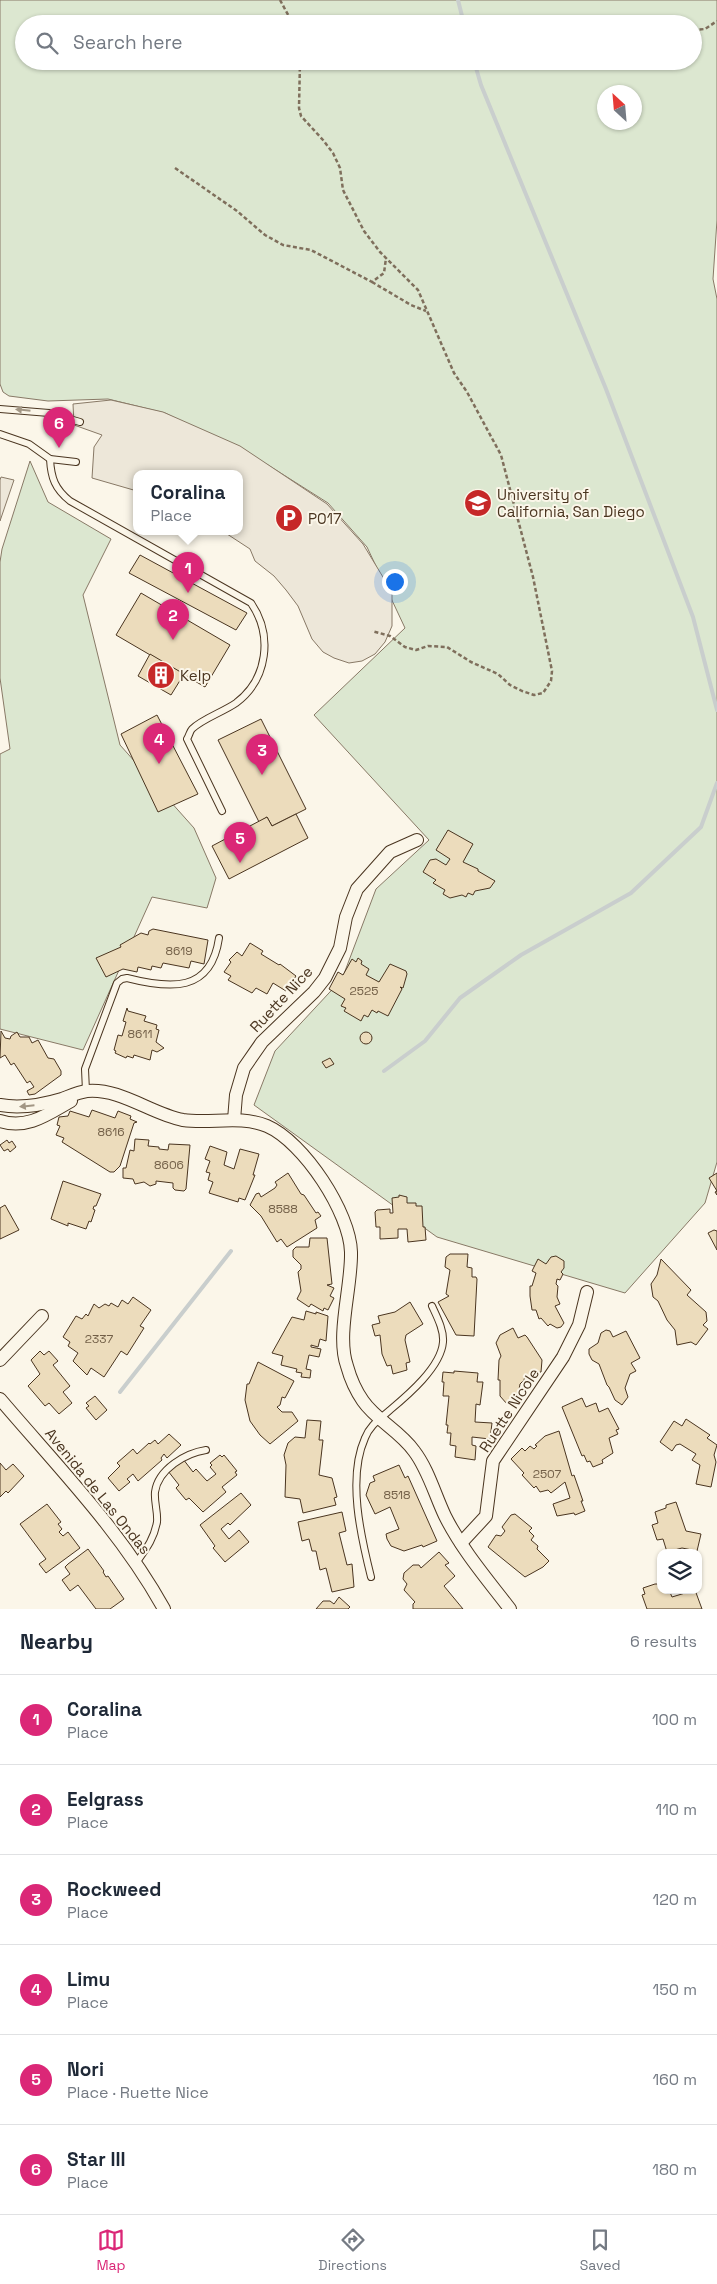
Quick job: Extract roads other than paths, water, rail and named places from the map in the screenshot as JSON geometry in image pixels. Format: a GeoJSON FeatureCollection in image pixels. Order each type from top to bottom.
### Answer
{"type":"FeatureCollection","features":[{"type":"Feature","properties":{"kind":"street","name":"Ruette Nice"},"geometry":{"type":"LineString","coordinates":[[234,1120],[236,1095],[244,1068],[262,1042],[314,992],[325,978],[340,948],[346,917],[357,890],[390,852],[418,840]]}},
{"type":"Feature","properties":{"kind":"street"},"geometry":{"type":"LineString","coordinates":[[0,1121],[8,1124],[30,1123],[86,1091]]}},
{"type":"Feature","properties":{"kind":"street"},"geometry":{"type":"LineString","coordinates":[[0,1105],[22,1107],[50,1102],[86,1091],[135,1101],[184,1120],[254,1122],[269,1127],[286,1139],[306,1158],[329,1192],[342,1218],[351,1252],[344,1336],[346,1364],[363,1401],[416,1452],[446,1517],[461,1543],[473,1563],[510,1609]]}},
{"type":"Feature","properties":{"kind":"street","name":"Ruette Nicole"},"geometry":{"type":"LineString","coordinates":[[461,1543],[486,1516],[493,1461],[563,1358],[579,1325],[587,1292]]}},
{"type":"Feature","properties":{"kind":"street"},"geometry":{"type":"LineString","coordinates":[[0,1360],[42,1316]]}},
{"type":"Feature","properties":{"kind":"street","name":"Avenida de Las Ondas"},"geometry":{"type":"LineString","coordinates":[[0,1399],[125,1546],[164,1609]]}},
{"type":"Feature","properties":{"kind":"lane"},"geometry":{"type":"LineString","coordinates":[[0,409],[49,413],[80,422]]}},
{"type":"Feature","properties":{"kind":"lane"},"geometry":{"type":"LineString","coordinates":[[0,434],[29,444],[50,459],[76,462]]}},
{"type":"Feature","properties":{"kind":"lane"},"geometry":{"type":"LineString","coordinates":[[50,459],[51,475],[55,486],[70,501],[251,603],[258,614],[264,630],[265,652],[261,671],[237,702],[191,729],[187,739],[222,811]]}},
{"type":"Feature","properties":{"kind":"lane"},"geometry":{"type":"LineString","coordinates":[[86,1091],[85,1069],[117,983],[127,978],[166,986],[179,986],[192,981],[207,971],[213,961],[219,938]]}},
{"type":"Feature","properties":{"kind":"lane"},"geometry":{"type":"LineString","coordinates":[[371,1577],[360,1533],[356,1492],[359,1457],[364,1439],[373,1424],[422,1380],[441,1353],[443,1341],[439,1321],[432,1306]]}},
{"type":"Feature","properties":{"kind":"lane"},"geometry":{"type":"LineString","coordinates":[[136,1562],[150,1544],[154,1533],[157,1520],[155,1490],[163,1475],[181,1458],[194,1452],[206,1450]]}},
{"type":"Feature","properties":{"kind":"waterway"},"geometry":{"type":"LineString","coordinates":[[458,0],[462,15]]}},
{"type":"Feature","properties":{"kind":"waterway"},"geometry":{"type":"LineString","coordinates":[[477,70],[481,85],[606,389],[693,617],[717,710]]}},
{"type":"Feature","properties":{"kind":"waterway"},"geometry":{"type":"LineString","coordinates":[[384,1071],[425,1041],[460,998],[521,955],[631,893],[701,827],[717,783]]}},
{"type":"Feature","properties":{"kind":"waterway"},"geometry":{"type":"LineString","coordinates":[[120,1392],[231,1251]]}},
{"type":"Feature","properties":{"kind":"place","name":"Star III"},"geometry":{"type":"Point","coordinates":[59,448]}},
{"type":"Feature","properties":{"kind":"place","name":"University of California, San Diego"},"geometry":{"type":"Point","coordinates":[478,503]}},
{"type":"Feature","properties":{"kind":"place","name":"P017"},"geometry":{"type":"Point","coordinates":[289,518]}},
{"type":"Feature","properties":{"kind":"place","name":"Coralina"},"geometry":{"type":"Point","coordinates":[188,593]}},
{"type":"Feature","properties":{"kind":"place","name":"Eelgrass"},"geometry":{"type":"Point","coordinates":[173,640]}},
{"type":"Feature","properties":{"kind":"place","name":"Kelp"},"geometry":{"type":"Point","coordinates":[161,675]}},
{"type":"Feature","properties":{"kind":"place","name":"Limu"},"geometry":{"type":"Point","coordinates":[159,764]}},
{"type":"Feature","properties":{"kind":"place","name":"Rockweed"},"geometry":{"type":"Point","coordinates":[262,775]}},
{"type":"Feature","properties":{"kind":"place","name":"Nori"},"geometry":{"type":"Point","coordinates":[240,863]}}]}
